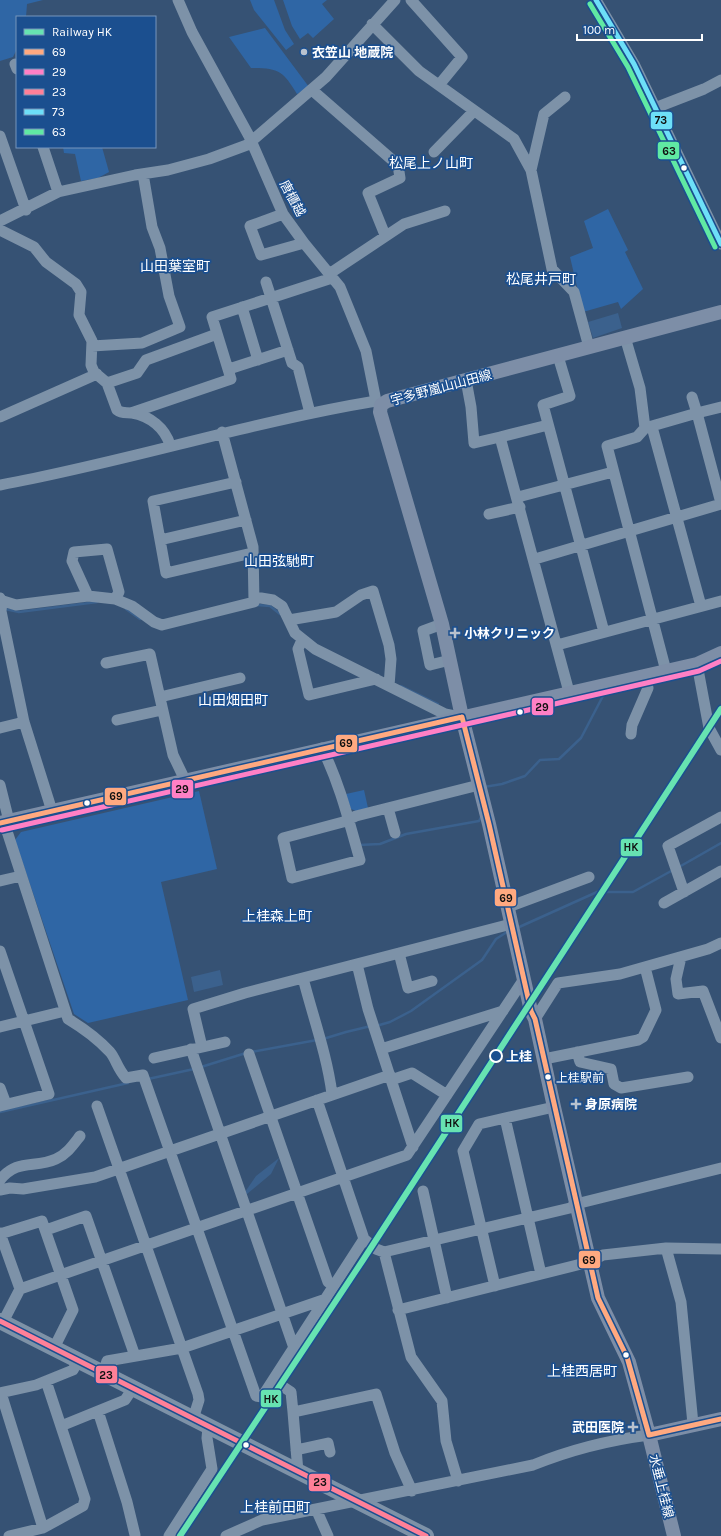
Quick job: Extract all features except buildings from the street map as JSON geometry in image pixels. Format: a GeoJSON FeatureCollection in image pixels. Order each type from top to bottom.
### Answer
{"type":"FeatureCollection","features":[{"type":"Feature","properties":{"kind":"highway"},"geometry":{"type":"LineString","coordinates":[[2,1321],[208,1427],[359,1501],[426,1536]]}},
{"type":"Feature","properties":{"kind":"main road","name":"宇多野嵐山山田線"},"geometry":{"type":"LineString","coordinates":[[462,717],[442,624],[389,447],[378,403],[721,312]]}},
{"type":"Feature","properties":{"kind":"main road"},"geometry":{"type":"LineString","coordinates":[[4,822],[645,675],[666,671],[698,670],[721,653]]}},
{"type":"Feature","properties":{"kind":"main road","name":"水垂上桂線"},"geometry":{"type":"LineString","coordinates":[[462,717],[508,907],[531,1011],[535,1018],[598,1298],[628,1362],[649,1435],[674,1536]]}},
{"type":"Feature","properties":{"kind":"main road"},"geometry":{"type":"LineString","coordinates":[[649,1435],[721,1419]]}},
{"type":"Feature","properties":{"kind":"street","name":"唐櫃越"},"geometry":{"type":"LineString","coordinates":[[178,0],[192,32],[250,141],[283,214],[304,244],[331,276],[342,293],[366,351],[378,403]]}},
{"type":"Feature","properties":{"kind":"street"},"geometry":{"type":"LineString","coordinates":[[0,221],[26,210],[58,192],[168,170],[209,159],[247,145],[326,77],[395,0]]}},
{"type":"Feature","properties":{"kind":"street"},"geometry":{"type":"LineString","coordinates":[[412,0],[462,57],[439,85]]}},
{"type":"Feature","properties":{"kind":"street"},"geometry":{"type":"LineString","coordinates":[[596,0],[634,64],[718,231],[721,244]]}},
{"type":"Feature","properties":{"kind":"street"},"geometry":{"type":"LineString","coordinates":[[372,24],[419,71],[514,139],[531,170],[552,269],[574,292],[589,347]]}},
{"type":"Feature","properties":{"kind":"street"},"geometry":{"type":"LineString","coordinates":[[655,108],[704,89],[721,80]]}},
{"type":"Feature","properties":{"kind":"street"},"geometry":{"type":"LineString","coordinates":[[312,90],[398,165],[400,178],[368,193],[385,235]]}},
{"type":"Feature","properties":{"kind":"street"},"geometry":{"type":"LineString","coordinates":[[531,170],[544,114],[565,97]]}},
{"type":"Feature","properties":{"kind":"street"},"geometry":{"type":"LineString","coordinates":[[434,152],[474,111]]}},
{"type":"Feature","properties":{"kind":"street"},"geometry":{"type":"LineString","coordinates":[[0,136],[26,210]]}},
{"type":"Feature","properties":{"kind":"street"},"geometry":{"type":"LineString","coordinates":[[43,148],[58,192]]}},
{"type":"Feature","properties":{"kind":"street"},"geometry":{"type":"LineString","coordinates":[[92,346],[142,343],[180,327],[168,296],[160,248],[152,227],[143,174]]}},
{"type":"Feature","properties":{"kind":"street"},"geometry":{"type":"LineString","coordinates":[[131,413],[231,379],[212,317],[271,298],[331,276],[385,235],[404,224],[445,211]]}},
{"type":"Feature","properties":{"kind":"street"},"geometry":{"type":"LineString","coordinates":[[283,214],[250,226],[261,255],[304,244]]}},
{"type":"Feature","properties":{"kind":"street"},"geometry":{"type":"LineString","coordinates":[[0,230],[34,247],[46,262],[76,284],[81,292],[82,299],[79,315],[92,341],[91,365],[97,374],[107,383],[117,410],[120,413],[131,413],[145,416],[168,436],[170,445]]}},
{"type":"Feature","properties":{"kind":"street"},"geometry":{"type":"LineString","coordinates":[[266,282],[292,363],[298,368],[310,413]]}},
{"type":"Feature","properties":{"kind":"street"},"geometry":{"type":"LineString","coordinates":[[242,307],[258,360]]}},
{"type":"Feature","properties":{"kind":"street"},"geometry":{"type":"LineString","coordinates":[[107,383],[137,373],[146,360],[217,334]]}},
{"type":"Feature","properties":{"kind":"street"},"geometry":{"type":"LineString","coordinates":[[625,337],[640,388],[648,427],[677,517],[701,606]]}},
{"type":"Feature","properties":{"kind":"street"},"geometry":{"type":"LineString","coordinates":[[229,369],[288,350]]}},
{"type":"Feature","properties":{"kind":"street"},"geometry":{"type":"LineString","coordinates":[[558,356],[570,396],[543,405],[604,632]]}},
{"type":"Feature","properties":{"kind":"street"},"geometry":{"type":"LineString","coordinates":[[0,417],[97,374]]}},
{"type":"Feature","properties":{"kind":"street"},"geometry":{"type":"LineString","coordinates":[[466,380],[471,407],[474,443],[548,425]]}},
{"type":"Feature","properties":{"kind":"street"},"geometry":{"type":"LineString","coordinates":[[534,559],[721,504],[692,397]]}},
{"type":"Feature","properties":{"kind":"street"},"geometry":{"type":"LineString","coordinates":[[0,484],[122,458],[222,432],[310,413],[378,403]]}},
{"type":"Feature","properties":{"kind":"street"},"geometry":{"type":"LineString","coordinates":[[666,671],[654,619],[607,446],[637,437],[648,427],[721,407]]}},
{"type":"Feature","properties":{"kind":"street"},"geometry":{"type":"LineString","coordinates":[[52,811],[24,722],[4,646],[1,604],[16,605],[88,596],[115,598],[132,606],[154,622],[162,625],[254,602],[252,547],[222,432]]}},
{"type":"Feature","properties":{"kind":"street"},"geometry":{"type":"LineString","coordinates":[[500,437],[519,502],[569,692]]}},
{"type":"Feature","properties":{"kind":"street"},"geometry":{"type":"LineString","coordinates":[[489,514],[565,484],[614,472]]}},
{"type":"Feature","properties":{"kind":"street"},"geometry":{"type":"LineString","coordinates":[[236,482],[154,501],[166,573],[252,553]]}},
{"type":"Feature","properties":{"kind":"street"},"geometry":{"type":"LineString","coordinates":[[160,540],[246,520]]}},
{"type":"Feature","properties":{"kind":"street"},"geometry":{"type":"LineString","coordinates":[[88,596],[72,561],[74,552],[107,549],[119,592],[115,598]]}},
{"type":"Feature","properties":{"kind":"street"},"geometry":{"type":"LineString","coordinates":[[289,620],[336,612],[361,596],[373,591],[389,646],[391,659],[389,686]]}},
{"type":"Feature","properties":{"kind":"street"},"geometry":{"type":"LineString","coordinates":[[255,597],[274,600],[282,606],[295,633],[302,640],[351,669],[376,679],[445,714],[462,717]]}},
{"type":"Feature","properties":{"kind":"street"},"geometry":{"type":"LineString","coordinates":[[557,645],[721,601]]}},
{"type":"Feature","properties":{"kind":"street"},"geometry":{"type":"LineString","coordinates":[[442,624],[423,631],[430,665],[450,660]]}},
{"type":"Feature","properties":{"kind":"street"},"geometry":{"type":"LineString","coordinates":[[302,640],[298,649],[309,695],[376,679]]}},
{"type":"Feature","properties":{"kind":"street"},"geometry":{"type":"LineString","coordinates":[[106,663],[150,654],[173,755],[185,780]]}},
{"type":"Feature","properties":{"kind":"street"},"geometry":{"type":"LineString","coordinates":[[698,670],[709,728],[721,750]]}},
{"type":"Feature","properties":{"kind":"street"},"geometry":{"type":"LineString","coordinates":[[631,734],[632,725],[648,688],[645,675]]}},
{"type":"Feature","properties":{"kind":"street"},"geometry":{"type":"LineString","coordinates":[[160,697],[240,678]]}},
{"type":"Feature","properties":{"kind":"street"},"geometry":{"type":"LineString","coordinates":[[117,720],[162,710]]}},
{"type":"Feature","properties":{"kind":"street"},"geometry":{"type":"LineString","coordinates":[[0,728],[24,722]]}},
{"type":"Feature","properties":{"kind":"street"},"geometry":{"type":"LineString","coordinates":[[322,748],[335,774],[348,818],[360,860],[292,878],[283,838],[343,822],[348,818],[479,785]]}},
{"type":"Feature","properties":{"kind":"street"},"geometry":{"type":"LineString","coordinates":[[0,785],[4,822],[68,1019],[88,1032],[111,1052],[118,1070],[126,1078],[143,1075],[256,1396],[262,1397],[364,1239]]}},
{"type":"Feature","properties":{"kind":"street"},"geometry":{"type":"LineString","coordinates":[[388,808],[395,834]]}},
{"type":"Feature","properties":{"kind":"street"},"geometry":{"type":"LineString","coordinates":[[684,892],[668,846],[721,817]]}},
{"type":"Feature","properties":{"kind":"street"},"geometry":{"type":"LineString","coordinates":[[664,903],[721,871]]}},
{"type":"Feature","properties":{"kind":"street"},"geometry":{"type":"LineString","coordinates":[[0,881],[21,876]]}},
{"type":"Feature","properties":{"kind":"street"},"geometry":{"type":"LineString","coordinates":[[508,907],[589,877]]}},
{"type":"Feature","properties":{"kind":"street"},"geometry":{"type":"LineString","coordinates":[[294,1348],[220,1133],[196,1048],[193,1009],[303,978],[511,924]]}},
{"type":"Feature","properties":{"kind":"street"},"geometry":{"type":"LineString","coordinates":[[535,1018],[558,983],[620,974],[680,958],[721,943]]}},
{"type":"Feature","properties":{"kind":"street"},"geometry":{"type":"LineString","coordinates":[[0,951],[49,1094],[3,1105],[0,1088]]}},
{"type":"Feature","properties":{"kind":"street"},"geometry":{"type":"LineString","coordinates":[[399,953],[408,988],[432,981]]}},
{"type":"Feature","properties":{"kind":"street"},"geometry":{"type":"LineString","coordinates":[[680,958],[676,979],[678,994],[703,991],[721,1038]]}},
{"type":"Feature","properties":{"kind":"street"},"geometry":{"type":"LineString","coordinates":[[357,964],[368,1010],[413,1147]]}},
{"type":"Feature","properties":{"kind":"street"},"geometry":{"type":"LineString","coordinates":[[544,1059],[638,1040],[643,1037],[656,1010],[646,967]]}},
{"type":"Feature","properties":{"kind":"street"},"geometry":{"type":"LineString","coordinates":[[303,978],[328,1068],[332,1094]]}},
{"type":"Feature","properties":{"kind":"street"},"geometry":{"type":"LineString","coordinates":[[2,1321],[20,1289],[62,1276],[146,1244],[407,1155],[524,979]]}},
{"type":"Feature","properties":{"kind":"street"},"geometry":{"type":"LineString","coordinates":[[0,1027],[66,1011]]}},
{"type":"Feature","properties":{"kind":"street"},"geometry":{"type":"LineString","coordinates":[[381,1049],[503,1011]]}},
{"type":"Feature","properties":{"kind":"street"},"geometry":{"type":"LineString","coordinates":[[154,1058],[225,1042]]}},
{"type":"Feature","properties":{"kind":"street"},"geometry":{"type":"LineString","coordinates":[[578,1052],[580,1062],[612,1069],[614,1084],[621,1088],[688,1077]]}},
{"type":"Feature","properties":{"kind":"street"},"geometry":{"type":"LineString","coordinates":[[249,1054],[328,1282],[334,1285]]}},
{"type":"Feature","properties":{"kind":"street"},"geometry":{"type":"LineString","coordinates":[[0,1190],[10,1188],[23,1189],[88,1178],[332,1094],[412,1073],[447,1095]]}},
{"type":"Feature","properties":{"kind":"street"},"geometry":{"type":"LineString","coordinates":[[316,1100],[344,1177],[364,1239],[376,1249],[384,1252],[570,1208],[576,1204],[721,1168]]}},
{"type":"Feature","properties":{"kind":"street"},"geometry":{"type":"LineString","coordinates":[[97,1106],[198,1394],[199,1400],[193,1419]]}},
{"type":"Feature","properties":{"kind":"street"},"geometry":{"type":"LineString","coordinates":[[495,1286],[463,1151],[479,1124],[554,1107]]}},
{"type":"Feature","properties":{"kind":"street"},"geometry":{"type":"LineString","coordinates":[[505,1118],[541,1274]]}},
{"type":"Feature","properties":{"kind":"street"},"geometry":{"type":"LineString","coordinates":[[0,1180],[14,1167],[55,1160],[66,1153],[80,1136]]}},
{"type":"Feature","properties":{"kind":"street"},"geometry":{"type":"LineString","coordinates":[[423,1191],[447,1298]]}},
{"type":"Feature","properties":{"kind":"street"},"geometry":{"type":"LineString","coordinates":[[46,1230],[86,1216],[135,1356]]}},
{"type":"Feature","properties":{"kind":"street"},"geometry":{"type":"LineString","coordinates":[[20,1289],[0,1233],[42,1221],[73,1310],[54,1348]]}},
{"type":"Feature","properties":{"kind":"street"},"geometry":{"type":"LineString","coordinates":[[666,1248],[681,1302],[693,1424]]}},
{"type":"Feature","properties":{"kind":"street"},"geometry":{"type":"LineString","coordinates":[[398,1310],[589,1262],[603,1255],[666,1248],[721,1250]]}},
{"type":"Feature","properties":{"kind":"street"},"geometry":{"type":"LineString","coordinates":[[384,1252],[411,1357],[442,1401],[446,1441],[458,1481]]}},
{"type":"Feature","properties":{"kind":"street"},"geometry":{"type":"LineString","coordinates":[[103,1373],[108,1362],[182,1348],[326,1298]]}},
{"type":"Feature","properties":{"kind":"street"},"geometry":{"type":"LineString","coordinates":[[43,1528],[1,1393],[36,1385],[46,1381],[72,1370],[78,1361]]}},
{"type":"Feature","properties":{"kind":"street"},"geometry":{"type":"LineString","coordinates":[[273,1380],[291,1392],[298,1472]]}},
{"type":"Feature","properties":{"kind":"street"},"geometry":{"type":"LineString","coordinates":[[9,1536],[43,1528],[83,1506],[85,1499],[46,1381]]}},
{"type":"Feature","properties":{"kind":"street"},"geometry":{"type":"LineString","coordinates":[[60,1426],[125,1400],[133,1388]]}},
{"type":"Feature","properties":{"kind":"street"},"geometry":{"type":"LineString","coordinates":[[293,1412],[376,1394],[395,1453],[412,1491]]}},
{"type":"Feature","properties":{"kind":"street"},"geometry":{"type":"LineString","coordinates":[[98,1411],[127,1502],[135,1535]]}},
{"type":"Feature","properties":{"kind":"street"},"geometry":{"type":"LineString","coordinates":[[169,1536],[212,1470],[207,1438],[208,1427]]}},
{"type":"Feature","properties":{"kind":"street"},"geometry":{"type":"LineString","coordinates":[[232,1535],[254,1522],[412,1491],[533,1465],[558,1455],[626,1438],[649,1435]]}},
{"type":"Feature","properties":{"kind":"street"},"geometry":{"type":"LineString","coordinates":[[296,1450],[328,1443],[330,1452]]}},
{"type":"Feature","properties":{"kind":"street"},"geometry":{"type":"LineString","coordinates":[[316,1509],[328,1536]]}},
{"type":"Feature","properties":{"kind":"shaded area"},"geometry":{"type":"Polygon","coordinates":[[[0,0],[43,0],[27,4],[26,16],[16,16],[16,51],[13,57],[0,61],[0,0]]]}},
{"type":"Feature","properties":{"kind":"shaded area"},"geometry":{"type":"Polygon","coordinates":[[[250,0],[274,0],[285,30],[294,44],[286,50],[254,10],[250,0]]]}},
{"type":"Feature","properties":{"kind":"shaded area"},"geometry":{"type":"Polygon","coordinates":[[[283,0],[327,0],[322,4],[334,19],[313,38],[308,33],[300,39],[292,26],[283,0]]]}},
{"type":"Feature","properties":{"kind":"shaded area"},"geometry":{"type":"Polygon","coordinates":[[[265,28],[309,87],[297,94],[288,80],[279,72],[268,69],[251,68],[229,37],[265,28]]]}},
{"type":"Feature","properties":{"kind":"shaded area"},"geometry":{"type":"Polygon","coordinates":[[[63,148],[102,148],[109,172],[98,178],[81,181],[75,154],[64,153],[63,148]]]}},
{"type":"Feature","properties":{"kind":"shaded area"},"geometry":{"type":"Polygon","coordinates":[[[608,209],[628,250],[625,252],[643,289],[621,309],[618,302],[583,312],[570,257],[593,248],[584,221],[608,209]]]}},
{"type":"Feature","properties":{"kind":"shaded area"},"geometry":{"type":"Polygon","coordinates":[[[618,313],[622,328],[593,338],[588,322],[618,313]]]}},
{"type":"Feature","properties":{"kind":"shaded area"},"geometry":{"type":"Polygon","coordinates":[[[364,790],[368,808],[356,811],[351,809],[346,794],[364,790]]]}},
{"type":"Feature","properties":{"kind":"shaded area"},"geometry":{"type":"Polygon","coordinates":[[[199,791],[217,869],[161,882],[188,1000],[88,1023],[74,1014],[15,840],[21,832],[199,791]]]}},
{"type":"Feature","properties":{"kind":"shaded area"},"geometry":{"type":"Polygon","coordinates":[[[220,970],[223,985],[194,992],[191,977],[220,970]]]}},
{"type":"Feature","properties":{"kind":"shaded area"},"geometry":{"type":"Polygon","coordinates":[[[279,1158],[271,1174],[247,1194],[245,1192],[256,1176],[279,1158]]]}},
{"type":"Feature","properties":{"kind":"waterway"},"geometry":{"type":"LineString","coordinates":[[5,609],[19,612],[97,602]]}},
{"type":"Feature","properties":{"kind":"waterway"},"geometry":{"type":"LineString","coordinates":[[257,605],[270,606],[280,614]]}},
{"type":"Feature","properties":{"kind":"waterway"},"geometry":{"type":"LineString","coordinates":[[126,609],[140,619]]}},
{"type":"Feature","properties":{"kind":"waterway"},"geometry":{"type":"LineString","coordinates":[[701,672],[721,663]]}},
{"type":"Feature","properties":{"kind":"waterway"},"geometry":{"type":"LineString","coordinates":[[651,683],[696,673]]}},
{"type":"Feature","properties":{"kind":"waterway"},"geometry":{"type":"LineString","coordinates":[[485,721],[644,685]]}},
{"type":"Feature","properties":{"kind":"waterway"},"geometry":{"type":"LineString","coordinates":[[401,686],[438,704]]}},
{"type":"Feature","properties":{"kind":"waterway"},"geometry":{"type":"LineString","coordinates":[[484,787],[502,784],[525,776],[540,760],[559,759],[581,738],[604,694]]}},
{"type":"Feature","properties":{"kind":"waterway"},"geometry":{"type":"LineString","coordinates":[[359,845],[380,844],[406,834],[479,821],[481,817]]}},
{"type":"Feature","properties":{"kind":"waterway"},"geometry":{"type":"LineString","coordinates":[[679,867],[721,843]]}},
{"type":"Feature","properties":{"kind":"waterway"},"geometry":{"type":"LineString","coordinates":[[517,928],[597,892],[633,892],[673,870]]}},
{"type":"Feature","properties":{"kind":"waterway"},"geometry":{"type":"LineString","coordinates":[[376,1026],[390,1022],[411,1011],[482,960],[496,939],[507,932]]}},
{"type":"Feature","properties":{"kind":"waterway"},"geometry":{"type":"LineString","coordinates":[[323,1039],[371,1026]]}},
{"type":"Feature","properties":{"kind":"waterway"},"geometry":{"type":"LineString","coordinates":[[251,1052],[317,1040]]}},
{"type":"Feature","properties":{"kind":"waterway"},"geometry":{"type":"LineString","coordinates":[[201,1067],[246,1053]]}},
{"type":"Feature","properties":{"kind":"waterway"},"geometry":{"type":"LineString","coordinates":[[148,1079],[194,1069]]}},
{"type":"Feature","properties":{"kind":"waterway"},"geometry":{"type":"LineString","coordinates":[[0,1112],[128,1083]]}},
{"type":"Feature","properties":{"kind":"rail line","name":"HK"},"geometry":{"type":"LineString","coordinates":[[180,1536],[363,1260],[721,709]]}},
{"type":"Feature","properties":{"kind":"transit line","name":"73"},"geometry":{"type":"LineString","coordinates":[[596,0],[634,64],[721,244]]}},
{"type":"Feature","properties":{"kind":"transit line","name":"63"},"geometry":{"type":"LineString","coordinates":[[590,4],[628,67],[715,247]]}},
{"type":"Feature","properties":{"kind":"transit line","name":"29"},"geometry":{"type":"LineString","coordinates":[[2,830],[699,671],[721,661]]}},
{"type":"Feature","properties":{"kind":"transit line","name":"69"},"geometry":{"type":"LineString","coordinates":[[462,717],[489,824],[531,1011],[535,1019],[598,1298],[627,1357],[649,1435]]}},
{"type":"Feature","properties":{"kind":"transit line","name":"69"},"geometry":{"type":"LineString","coordinates":[[0,823],[462,717]]}},
{"type":"Feature","properties":{"kind":"transit line","name":"23"},"geometry":{"type":"LineString","coordinates":[[0,1321],[426,1536]]}},
{"type":"Feature","properties":{"kind":"transit line","name":"69"},"geometry":{"type":"LineString","coordinates":[[649,1435],[721,1419]]}},
{"type":"Feature","properties":{"kind":"place","name":"衣笠山 地蔵院"},"geometry":{"type":"Point","coordinates":[304,52]}},
{"type":"Feature","properties":{"kind":"place","name":"小林クリニック"},"geometry":{"type":"Point","coordinates":[455,633]}},
{"type":"Feature","properties":{"kind":"place","name":"上桂"},"geometry":{"type":"Point","coordinates":[496,1056]}},
{"type":"Feature","properties":{"kind":"place","name":"上桂駅前"},"geometry":{"type":"Point","coordinates":[548,1077]}},
{"type":"Feature","properties":{"kind":"place","name":"身原病院"},"geometry":{"type":"Point","coordinates":[576,1104]}},
{"type":"Feature","properties":{"kind":"place","name":"武田医院"},"geometry":{"type":"Point","coordinates":[633,1427]}},
{"type":"Feature","properties":{"kind":"district","name":"松尾上ノ山町"},"geometry":{"type":"Point","coordinates":[431,163]}},
{"type":"Feature","properties":{"kind":"district","name":"山田葉室町"},"geometry":{"type":"Point","coordinates":[175,266]}},
{"type":"Feature","properties":{"kind":"district","name":"松尾井戸町"},"geometry":{"type":"Point","coordinates":[541,279]}},
{"type":"Feature","properties":{"kind":"district","name":"山田弦馳町"},"geometry":{"type":"Point","coordinates":[279,561]}},
{"type":"Feature","properties":{"kind":"district","name":"山田畑田町"},"geometry":{"type":"Point","coordinates":[233,700]}},
{"type":"Feature","properties":{"kind":"district","name":"上桂森上町"},"geometry":{"type":"Point","coordinates":[277,916]}},
{"type":"Feature","properties":{"kind":"district","name":"上桂西居町"},"geometry":{"type":"Point","coordinates":[582,1371]}},
{"type":"Feature","properties":{"kind":"district","name":"上桂前田町"},"geometry":{"type":"Point","coordinates":[275,1507]}}]}
